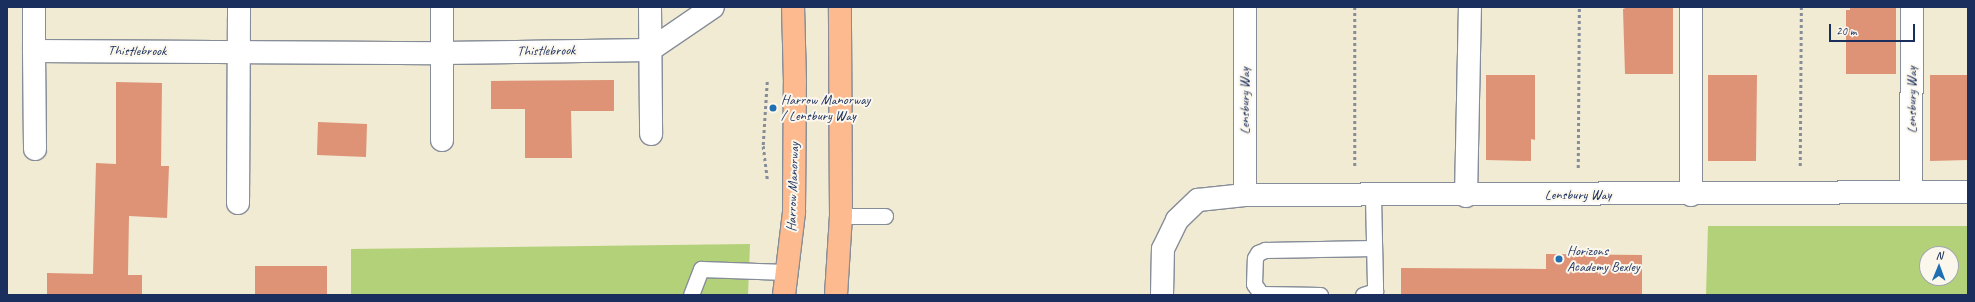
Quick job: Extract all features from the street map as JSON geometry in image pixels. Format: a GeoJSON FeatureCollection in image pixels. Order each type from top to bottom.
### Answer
{"type":"FeatureCollection","features":[{"type":"Feature","properties":{"kind":"main road","name":"Harrow Manorway"},"geometry":{"type":"LineString","coordinates":[[784,295],[794,212],[795,82],[793,7]]}},
{"type":"Feature","properties":{"kind":"main road"},"geometry":{"type":"LineString","coordinates":[[836,295],[841,216],[840,7]]}},
{"type":"Feature","properties":{"kind":"street"},"geometry":{"type":"LineString","coordinates":[[34,7],[35,148]]}},
{"type":"Feature","properties":{"kind":"street"},"geometry":{"type":"LineString","coordinates":[[238,202],[239,7]]}},
{"type":"Feature","properties":{"kind":"street"},"geometry":{"type":"LineString","coordinates":[[442,7],[442,140]]}},
{"type":"Feature","properties":{"kind":"street"},"geometry":{"type":"LineString","coordinates":[[650,7],[651,134]]}},
{"type":"Feature","properties":{"kind":"street"},"geometry":{"type":"LineString","coordinates":[[650,50],[713,7]]}},
{"type":"Feature","properties":{"kind":"street","name":"Lensbury Way"},"geometry":{"type":"LineString","coordinates":[[1245,7],[1245,195]]}},
{"type":"Feature","properties":{"kind":"street"},"geometry":{"type":"LineString","coordinates":[[1466,196],[1470,7]]}},
{"type":"Feature","properties":{"kind":"street"},"geometry":{"type":"LineString","coordinates":[[1691,195],[1692,7]]}},
{"type":"Feature","properties":{"kind":"street","name":"Lensbury Way"},"geometry":{"type":"LineString","coordinates":[[1912,7],[1912,192]]}},
{"type":"Feature","properties":{"kind":"street","name":"Thistlebrook"},"geometry":{"type":"LineString","coordinates":[[34,51],[442,53],[650,50]]}},
{"type":"Feature","properties":{"kind":"street","name":"Lensbury Way"},"geometry":{"type":"LineString","coordinates":[[1162,295],[1162,249],[1177,220],[1198,200],[1245,195],[1466,196],[1968,192]]}},
{"type":"Feature","properties":{"kind":"lane"},"geometry":{"type":"LineString","coordinates":[[1364,196],[1374,248],[1375,290],[1364,295]]}},
{"type":"Feature","properties":{"kind":"lane"},"geometry":{"type":"LineString","coordinates":[[841,216],[885,216]]}},
{"type":"Feature","properties":{"kind":"lane"},"geometry":{"type":"LineString","coordinates":[[1320,295],[1261,294],[1254,284],[1255,258],[1258,253],[1265,250],[1374,248]]}},
{"type":"Feature","properties":{"kind":"lane"},"geometry":{"type":"LineString","coordinates":[[691,295],[701,269],[786,272]]}},
{"type":"Feature","properties":{"kind":"path"},"geometry":{"type":"LineString","coordinates":[[1355,7],[1364,196]]}},
{"type":"Feature","properties":{"kind":"path"},"geometry":{"type":"LineString","coordinates":[[1578,194],[1579,7]]}},
{"type":"Feature","properties":{"kind":"path"},"geometry":{"type":"LineString","coordinates":[[1799,194],[1801,7]]}},
{"type":"Feature","properties":{"kind":"green space"},"geometry":{"type":"Polygon","coordinates":[[[1708,226],[1968,226],[1968,295],[1706,295],[1708,226]]]}},
{"type":"Feature","properties":{"kind":"green space"},"geometry":{"type":"Polygon","coordinates":[[[750,244],[748,295],[351,295],[351,249],[750,244]]]}},
{"type":"Feature","properties":{"kind":"building"},"geometry":{"type":"Polygon","coordinates":[[[1628,7],[1673,7],[1673,74],[1625,74],[1623,9],[1628,7]]]}},
{"type":"Feature","properties":{"kind":"building"},"geometry":{"type":"Polygon","coordinates":[[[1850,7],[1896,7],[1896,74],[1846,74],[1846,10],[1850,10],[1850,7]]]}},
{"type":"Feature","properties":{"kind":"building"},"geometry":{"type":"Polygon","coordinates":[[[1486,75],[1535,75],[1535,140],[1531,139],[1531,161],[1486,160],[1486,75]]]}},
{"type":"Feature","properties":{"kind":"building"},"geometry":{"type":"Polygon","coordinates":[[[1708,75],[1757,75],[1756,161],[1708,161],[1708,75]]]}},
{"type":"Feature","properties":{"kind":"building"},"geometry":{"type":"Polygon","coordinates":[[[1930,75],[1968,75],[1968,160],[1930,161],[1930,75]]]}},
{"type":"Feature","properties":{"kind":"building"},"geometry":{"type":"Polygon","coordinates":[[[614,80],[614,111],[571,111],[572,158],[525,158],[525,109],[491,109],[491,81],[614,80]]]}},
{"type":"Feature","properties":{"kind":"building"},"geometry":{"type":"Polygon","coordinates":[[[116,82],[162,83],[161,166],[169,166],[167,218],[129,216],[128,275],[142,275],[142,295],[47,295],[47,273],[93,274],[96,163],[116,164],[116,82]]]}},
{"type":"Feature","properties":{"kind":"building"},"geometry":{"type":"Polygon","coordinates":[[[318,122],[367,124],[366,157],[317,155],[318,122]]]}},
{"type":"Feature","properties":{"kind":"building"},"geometry":{"type":"Polygon","coordinates":[[[1546,254],[1642,255],[1642,295],[1401,295],[1401,268],[1546,269],[1546,254]]]}},
{"type":"Feature","properties":{"kind":"building"},"geometry":{"type":"Polygon","coordinates":[[[255,266],[327,266],[327,295],[255,295],[255,266]]]}},
{"type":"Feature","properties":{"kind":"place","name":"Harrow Manorway / Lensbury Way"},"geometry":{"type":"Point","coordinates":[773,108]}},
{"type":"Feature","properties":{"kind":"place","name":"Horizons Academy Bexley"},"geometry":{"type":"Point","coordinates":[1559,259]}}]}
